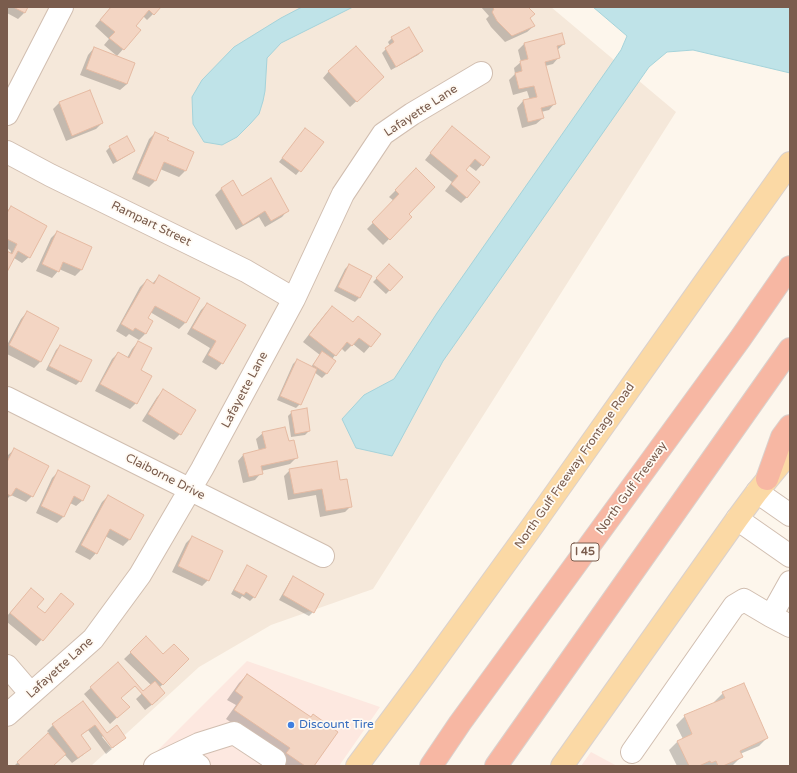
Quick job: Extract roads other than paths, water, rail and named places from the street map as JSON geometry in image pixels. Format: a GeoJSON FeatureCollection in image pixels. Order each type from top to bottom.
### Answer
{"type":"FeatureCollection","features":[{"type":"Feature","properties":{"kind":"highway","name":"North Gulf Freeway"},"geometry":{"type":"LineString","coordinates":[[431,766],[465,716],[740,339],[790,267]]}},
{"type":"Feature","properties":{"kind":"highway"},"geometry":{"type":"LineString","coordinates":[[496,766],[790,349]]}},
{"type":"Feature","properties":{"kind":"highway"},"geometry":{"type":"LineString","coordinates":[[762,485],[782,438],[790,426]]}},
{"type":"Feature","properties":{"kind":"main road","name":"North Gulf Freeway Frontage Road"},"geometry":{"type":"LineString","coordinates":[[357,766],[531,528],[790,163]]}},
{"type":"Feature","properties":{"kind":"main road"},"geometry":{"type":"LineString","coordinates":[[562,766],[737,519],[762,485],[790,452]]}},
{"type":"Feature","properties":{"kind":"street"},"geometry":{"type":"LineString","coordinates":[[7,114],[62,7]]}},
{"type":"Feature","properties":{"kind":"street","name":"Lafayette Lane"},"geometry":{"type":"LineString","coordinates":[[7,716],[94,639],[140,575],[202,469],[294,299],[343,194],[383,134],[412,114],[481,73]]}},
{"type":"Feature","properties":{"kind":"street","name":"Rampart Street"},"geometry":{"type":"LineString","coordinates":[[7,152],[50,175],[246,271],[294,299]]}},
{"type":"Feature","properties":{"kind":"street","name":"Claiborne Drive"},"geometry":{"type":"LineString","coordinates":[[7,398],[323,556]]}},
{"type":"Feature","properties":{"kind":"street"},"geometry":{"type":"LineString","coordinates":[[762,485],[790,514]]}},
{"type":"Feature","properties":{"kind":"street"},"geometry":{"type":"LineString","coordinates":[[737,519],[790,556]]}},
{"type":"Feature","properties":{"kind":"street"},"geometry":{"type":"LineString","coordinates":[[770,616],[790,582]]}},
{"type":"Feature","properties":{"kind":"street"},"geometry":{"type":"LineString","coordinates":[[632,752],[734,606],[744,600],[790,626]]}},
{"type":"Feature","properties":{"kind":"street"},"geometry":{"type":"LineString","coordinates":[[7,666],[31,694]]}},
{"type":"Feature","properties":{"kind":"street"},"geometry":{"type":"LineString","coordinates":[[156,766],[157,764],[199,744],[234,733],[274,760],[273,766]]}},
{"type":"Feature","properties":{"kind":"street"},"geometry":{"type":"LineString","coordinates":[[181,753],[199,766]]}},
{"type":"Feature","properties":{"kind":"water"},"geometry":{"type":"Polygon","coordinates":[[[302,7],[353,7],[281,43],[267,58],[265,91],[259,114],[237,137],[222,145],[204,142],[193,124],[192,97],[202,80],[234,47],[302,7]]]}},
{"type":"Feature","properties":{"kind":"water"},"geometry":{"type":"Polygon","coordinates":[[[593,7],[790,7],[790,73],[693,50],[667,52],[649,67],[443,361],[392,456],[356,448],[342,419],[364,395],[394,379],[437,313],[621,50],[627,36],[593,7]]]}},
{"type":"Feature","properties":{"kind":"place","name":"Discount Tire"},"geometry":{"type":"Point","coordinates":[291,725]}}]}
